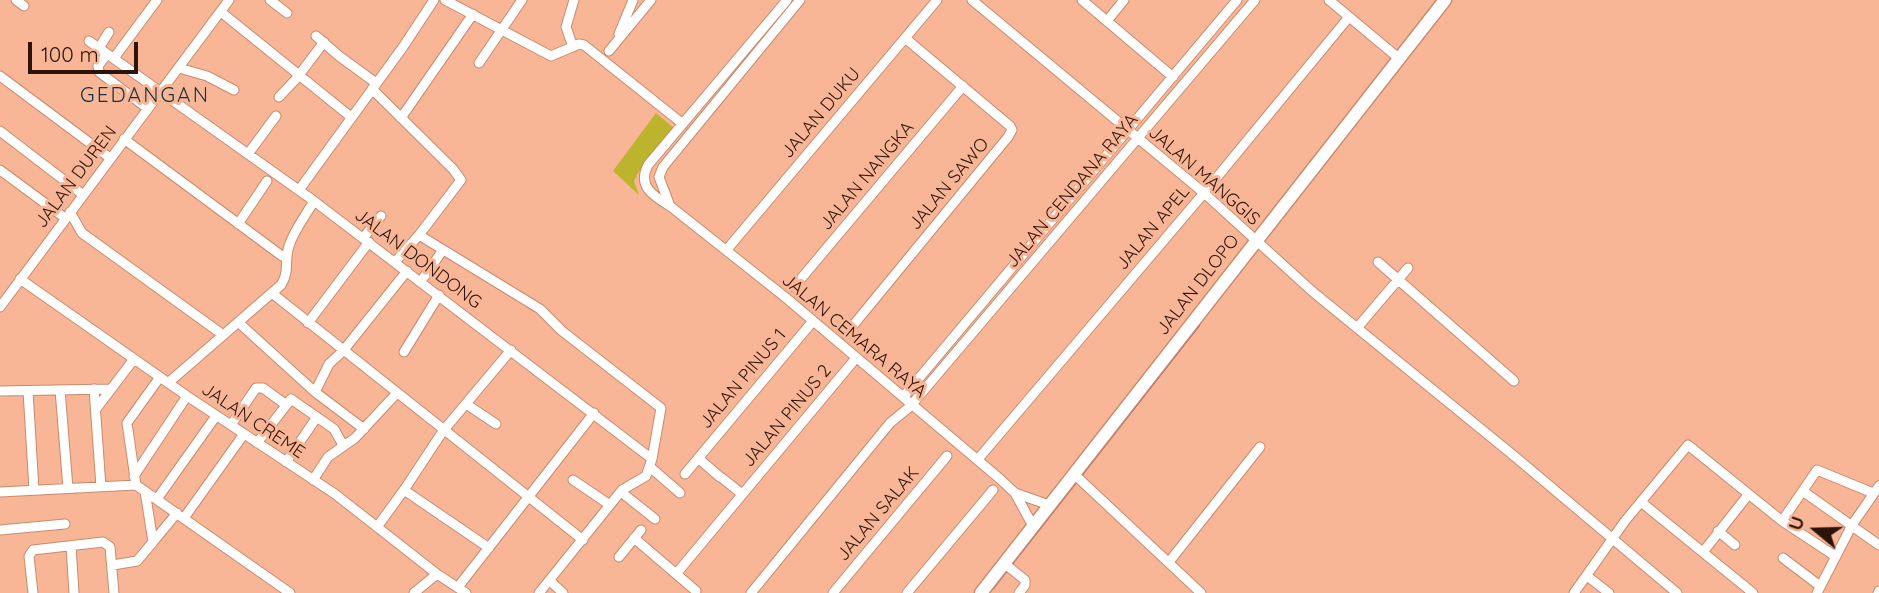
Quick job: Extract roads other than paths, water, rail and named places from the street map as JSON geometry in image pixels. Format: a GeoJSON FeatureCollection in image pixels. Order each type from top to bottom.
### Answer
{"type":"FeatureCollection","features":[{"type":"Feature","properties":{"kind":"street"},"geometry":{"type":"LineString","coordinates":[[147,108],[99,72],[98,66],[157,0]]}},
{"type":"Feature","properties":{"kind":"street","name":"JALAN DUREN"},"geometry":{"type":"LineString","coordinates":[[0,307],[229,0]]}},
{"type":"Feature","properties":{"kind":"street"},"geometry":{"type":"LineString","coordinates":[[270,0],[283,10],[288,0]]}},
{"type":"Feature","properties":{"kind":"street"},"geometry":{"type":"LineString","coordinates":[[299,190],[434,0]]}},
{"type":"Feature","properties":{"kind":"street"},"geometry":{"type":"LineString","coordinates":[[444,0],[462,4],[473,14],[551,56],[581,44],[586,46],[680,128],[685,140]]}},
{"type":"Feature","properties":{"kind":"street"},"geometry":{"type":"LineString","coordinates":[[479,63],[522,0]]}},
{"type":"Feature","properties":{"kind":"street"},"geometry":{"type":"LineString","coordinates":[[573,47],[566,22],[574,0]]}},
{"type":"Feature","properties":{"kind":"street"},"geometry":{"type":"LineString","coordinates":[[615,42],[633,0]]}},
{"type":"Feature","properties":{"kind":"street"},"geometry":{"type":"LineString","coordinates":[[609,51],[651,0]]}},
{"type":"Feature","properties":{"kind":"street","name":"JALAN CEMARA RAYA"},"geometry":{"type":"LineString","coordinates":[[787,0],[648,165],[644,184],[649,191],[670,205],[913,404],[1015,493]]}},
{"type":"Feature","properties":{"kind":"street"},"geometry":{"type":"LineString","coordinates":[[670,205],[660,173],[800,0]]}},
{"type":"Feature","properties":{"kind":"street","name":"JALAN DUKU"},"geometry":{"type":"LineString","coordinates":[[729,247],[937,0]]}},
{"type":"Feature","properties":{"kind":"street","name":"JALAN MANGGIS"},"geometry":{"type":"LineString","coordinates":[[972,0],[1204,193],[1357,328],[1614,538],[1677,593]]}},
{"type":"Feature","properties":{"kind":"street"},"geometry":{"type":"LineString","coordinates":[[1082,0],[1173,77]]}},
{"type":"Feature","properties":{"kind":"street"},"geometry":{"type":"LineString","coordinates":[[1107,21],[1124,0]]}},
{"type":"Feature","properties":{"kind":"street","name":"JALAN CENDANA RAYA"},"geometry":{"type":"LineString","coordinates":[[890,423],[903,396],[1237,0]]}},
{"type":"Feature","properties":{"kind":"street","name":"JALAN CENDANA RAYA"},"geometry":{"type":"LineString","coordinates":[[751,593],[890,423],[913,404],[1255,0]]}},
{"type":"Feature","properties":{"kind":"street"},"geometry":{"type":"LineString","coordinates":[[1329,0],[1396,55]]}},
{"type":"Feature","properties":{"kind":"street","name":"JALAN DLOPO"},"geometry":{"type":"LineString","coordinates":[[981,593],[1009,567],[1049,505],[1077,476],[1256,241],[1445,0]]}},
{"type":"Feature","properties":{"kind":"street"},"geometry":{"type":"LineString","coordinates":[[220,12],[351,117]]}},
{"type":"Feature","properties":{"kind":"street"},"geometry":{"type":"LineString","coordinates":[[401,118],[473,14]]}},
{"type":"Feature","properties":{"kind":"street","name":"JALAN APEL"},"geometry":{"type":"LineString","coordinates":[[979,458],[1349,17]]}},
{"type":"Feature","properties":{"kind":"street"},"geometry":{"type":"LineString","coordinates":[[107,53],[109,32]]}},
{"type":"Feature","properties":{"kind":"street","name":"JALAN SAWO"},"geometry":{"type":"LineString","coordinates":[[846,334],[1011,133],[1010,125],[905,38]]}},
{"type":"Feature","properties":{"kind":"street"},"geometry":{"type":"LineString","coordinates":[[279,97],[298,75],[320,39],[374,86],[401,118],[459,175],[461,180],[396,262]]}},
{"type":"Feature","properties":{"kind":"street","name":"JALAN DONDONG"},"geometry":{"type":"LineString","coordinates":[[89,41],[314,201],[594,413],[651,463],[680,493]]}},
{"type":"Feature","properties":{"kind":"street"},"geometry":{"type":"LineString","coordinates":[[179,68],[200,73],[233,90]]}},
{"type":"Feature","properties":{"kind":"street"},"geometry":{"type":"LineString","coordinates":[[0,76],[110,158]]}},
{"type":"Feature","properties":{"kind":"street","name":"JALAN NANGKA"},"geometry":{"type":"LineString","coordinates":[[794,287],[963,86]]}},
{"type":"Feature","properties":{"kind":"street"},"geometry":{"type":"LineString","coordinates":[[248,154],[276,116]]}},
{"type":"Feature","properties":{"kind":"street"},"geometry":{"type":"LineString","coordinates":[[1,135],[82,194]]}},
{"type":"Feature","properties":{"kind":"street"},"geometry":{"type":"LineString","coordinates":[[124,139],[282,256]]}},
{"type":"Feature","properties":{"kind":"street"},"geometry":{"type":"LineString","coordinates":[[0,170],[68,215],[82,233],[219,332]]}},
{"type":"Feature","properties":{"kind":"street"},"geometry":{"type":"LineString","coordinates":[[238,223],[267,181]]}},
{"type":"Feature","properties":{"kind":"street"},"geometry":{"type":"LineString","coordinates":[[290,593],[145,491],[135,480],[128,423],[164,380],[272,294],[287,275],[286,257],[290,244],[314,201]]}},
{"type":"Feature","properties":{"kind":"street"},"geometry":{"type":"LineString","coordinates":[[308,324],[381,216]]}},
{"type":"Feature","properties":{"kind":"street"},"geometry":{"type":"LineString","coordinates":[[419,235],[540,309],[562,331],[657,404],[662,414],[651,463],[644,479],[627,486],[621,492],[539,593]]}},
{"type":"Feature","properties":{"kind":"street"},"geometry":{"type":"LineString","coordinates":[[421,281],[443,250]]}},
{"type":"Feature","properties":{"kind":"street"},"geometry":{"type":"LineString","coordinates":[[1378,262],[1514,381]]}},
{"type":"Feature","properties":{"kind":"street"},"geometry":{"type":"LineString","coordinates":[[1015,266],[1023,273]]}},
{"type":"Feature","properties":{"kind":"street"},"geometry":{"type":"LineString","coordinates":[[1357,328],[1408,268]]}},
{"type":"Feature","properties":{"kind":"street"},"geometry":{"type":"LineString","coordinates":[[315,392],[329,364],[343,351],[407,271]]}},
{"type":"Feature","properties":{"kind":"street","name":"JALAN CREME"},"geometry":{"type":"LineString","coordinates":[[20,279],[216,416],[335,494],[437,574],[462,590]]}},
{"type":"Feature","properties":{"kind":"street"},"geometry":{"type":"LineString","coordinates":[[272,294],[583,540]]}},
{"type":"Feature","properties":{"kind":"street"},"geometry":{"type":"LineString","coordinates":[[404,352],[439,295]]}},
{"type":"Feature","properties":{"kind":"street","name":"JALAN PINUS 1"},"geometry":{"type":"LineString","coordinates":[[685,474],[813,321]]}},
{"type":"Feature","properties":{"kind":"street"},"geometry":{"type":"LineString","coordinates":[[238,322],[315,392],[364,429]]}},
{"type":"Feature","properties":{"kind":"street"},"geometry":{"type":"LineString","coordinates":[[377,527],[443,431],[511,350]]}},
{"type":"Feature","properties":{"kind":"street","name":"JALAN PINUS 2"},"geometry":{"type":"LineString","coordinates":[[676,574],[856,358]]}},
{"type":"Feature","properties":{"kind":"street"},"geometry":{"type":"LineString","coordinates":[[96,409],[134,359]]}},
{"type":"Feature","properties":{"kind":"street"},"geometry":{"type":"LineString","coordinates":[[231,425],[256,388],[263,388],[285,404]]}},
{"type":"Feature","properties":{"kind":"street"},"geometry":{"type":"LineString","coordinates":[[94,389],[101,487]]}},
{"type":"Feature","properties":{"kind":"street"},"geometry":{"type":"LineString","coordinates":[[0,391],[111,389]]}},
{"type":"Feature","properties":{"kind":"street"},"geometry":{"type":"LineString","coordinates":[[60,390],[68,488]]}},
{"type":"Feature","properties":{"kind":"street"},"geometry":{"type":"LineString","coordinates":[[28,391],[34,490]]}},
{"type":"Feature","properties":{"kind":"street"},"geometry":{"type":"LineString","coordinates":[[313,480],[328,457],[364,429],[397,393]]}},
{"type":"Feature","properties":{"kind":"street"},"geometry":{"type":"LineString","coordinates":[[0,480],[0,492],[101,487],[135,480],[187,396]]}},
{"type":"Feature","properties":{"kind":"street"},"geometry":{"type":"LineString","coordinates":[[257,443],[285,404],[292,399],[334,429],[343,445]]}},
{"type":"Feature","properties":{"kind":"street"},"geometry":{"type":"LineString","coordinates":[[466,404],[496,424]]}},
{"type":"Feature","properties":{"kind":"street"},"geometry":{"type":"LineString","coordinates":[[462,590],[489,548],[594,413]]}},
{"type":"Feature","properties":{"kind":"street"},"geometry":{"type":"LineString","coordinates":[[157,499],[216,416]]}},
{"type":"Feature","properties":{"kind":"street"},"geometry":{"type":"LineString","coordinates":[[286,462],[317,417]]}},
{"type":"Feature","properties":{"kind":"street"},"geometry":{"type":"LineString","coordinates":[[113,565],[137,561],[181,515],[244,434]]}},
{"type":"Feature","properties":{"kind":"street"},"geometry":{"type":"LineString","coordinates":[[1574,593],[1641,502],[1688,445],[1782,522],[1835,556]]}},
{"type":"Feature","properties":{"kind":"street"},"geometry":{"type":"LineString","coordinates":[[1169,562],[1260,447]]}},
{"type":"Feature","properties":{"kind":"street","name":"JALAN SALAK"},"geometry":{"type":"LineString","coordinates":[[833,593],[947,456]]}},
{"type":"Feature","properties":{"kind":"street","name":"JALAN PINUS 2"},"geometry":{"type":"LineString","coordinates":[[698,458],[742,494]]}},
{"type":"Feature","properties":{"kind":"street"},"geometry":{"type":"LineString","coordinates":[[1782,522],[1815,472],[1821,470],[1876,490],[1852,525],[1818,589],[1783,558]]}},
{"type":"Feature","properties":{"kind":"street"},"geometry":{"type":"LineString","coordinates":[[1077,476],[1202,593]]}},
{"type":"Feature","properties":{"kind":"street"},"geometry":{"type":"LineString","coordinates":[[573,480],[610,505]]}},
{"type":"Feature","properties":{"kind":"street"},"geometry":{"type":"LineString","coordinates":[[404,489],[489,548]]}},
{"type":"Feature","properties":{"kind":"street"},"geometry":{"type":"LineString","coordinates":[[907,593],[993,490]]}},
{"type":"Feature","properties":{"kind":"street"},"geometry":{"type":"LineString","coordinates":[[145,491],[153,542]]}},
{"type":"Feature","properties":{"kind":"street"},"geometry":{"type":"LineString","coordinates":[[621,492],[655,519]]}},
{"type":"Feature","properties":{"kind":"street"},"geometry":{"type":"LineString","coordinates":[[1804,492],[1879,545]]}},
{"type":"Feature","properties":{"kind":"street"},"geometry":{"type":"LineString","coordinates":[[1015,493],[1049,505]]}},
{"type":"Feature","properties":{"kind":"street"},"geometry":{"type":"LineString","coordinates":[[1015,493],[1033,526]]}},
{"type":"Feature","properties":{"kind":"street"},"geometry":{"type":"LineString","coordinates":[[1703,552],[1748,495]]}},
{"type":"Feature","properties":{"kind":"street"},"geometry":{"type":"LineString","coordinates":[[1641,502],[1753,593]]}},
{"type":"Feature","properties":{"kind":"street"},"geometry":{"type":"LineString","coordinates":[[0,530],[65,524]]}},
{"type":"Feature","properties":{"kind":"street"},"geometry":{"type":"LineString","coordinates":[[619,557],[641,530]]}},
{"type":"Feature","properties":{"kind":"street"},"geometry":{"type":"LineString","coordinates":[[1718,531],[1735,545]]}},
{"type":"Feature","properties":{"kind":"street"},"geometry":{"type":"LineString","coordinates":[[635,538],[696,591]]}},
{"type":"Feature","properties":{"kind":"street"},"geometry":{"type":"LineString","coordinates":[[33,593],[30,552],[36,548],[106,543],[110,547],[113,565],[114,593]]}},
{"type":"Feature","properties":{"kind":"street"},"geometry":{"type":"LineString","coordinates":[[71,546],[74,593]]}},
{"type":"Feature","properties":{"kind":"street"},"geometry":{"type":"LineString","coordinates":[[1009,567],[1026,583],[1019,593]]}},
{"type":"Feature","properties":{"kind":"street"},"geometry":{"type":"LineString","coordinates":[[414,593],[437,574]]}},
{"type":"Feature","properties":{"kind":"street"},"geometry":{"type":"LineString","coordinates":[[1587,576],[1609,593]]}},
{"type":"Feature","properties":{"kind":"street"},"geometry":{"type":"LineString","coordinates":[[550,581],[562,593]]}},
{"type":"Feature","properties":{"kind":"waterway"},"geometry":{"type":"LineString","coordinates":[[993,588],[1199,325]]}},
{"type":"Feature","properties":{"kind":"district","name":"GEDANGAN"},"geometry":{"type":"Point","coordinates":[145,96]}}]}
